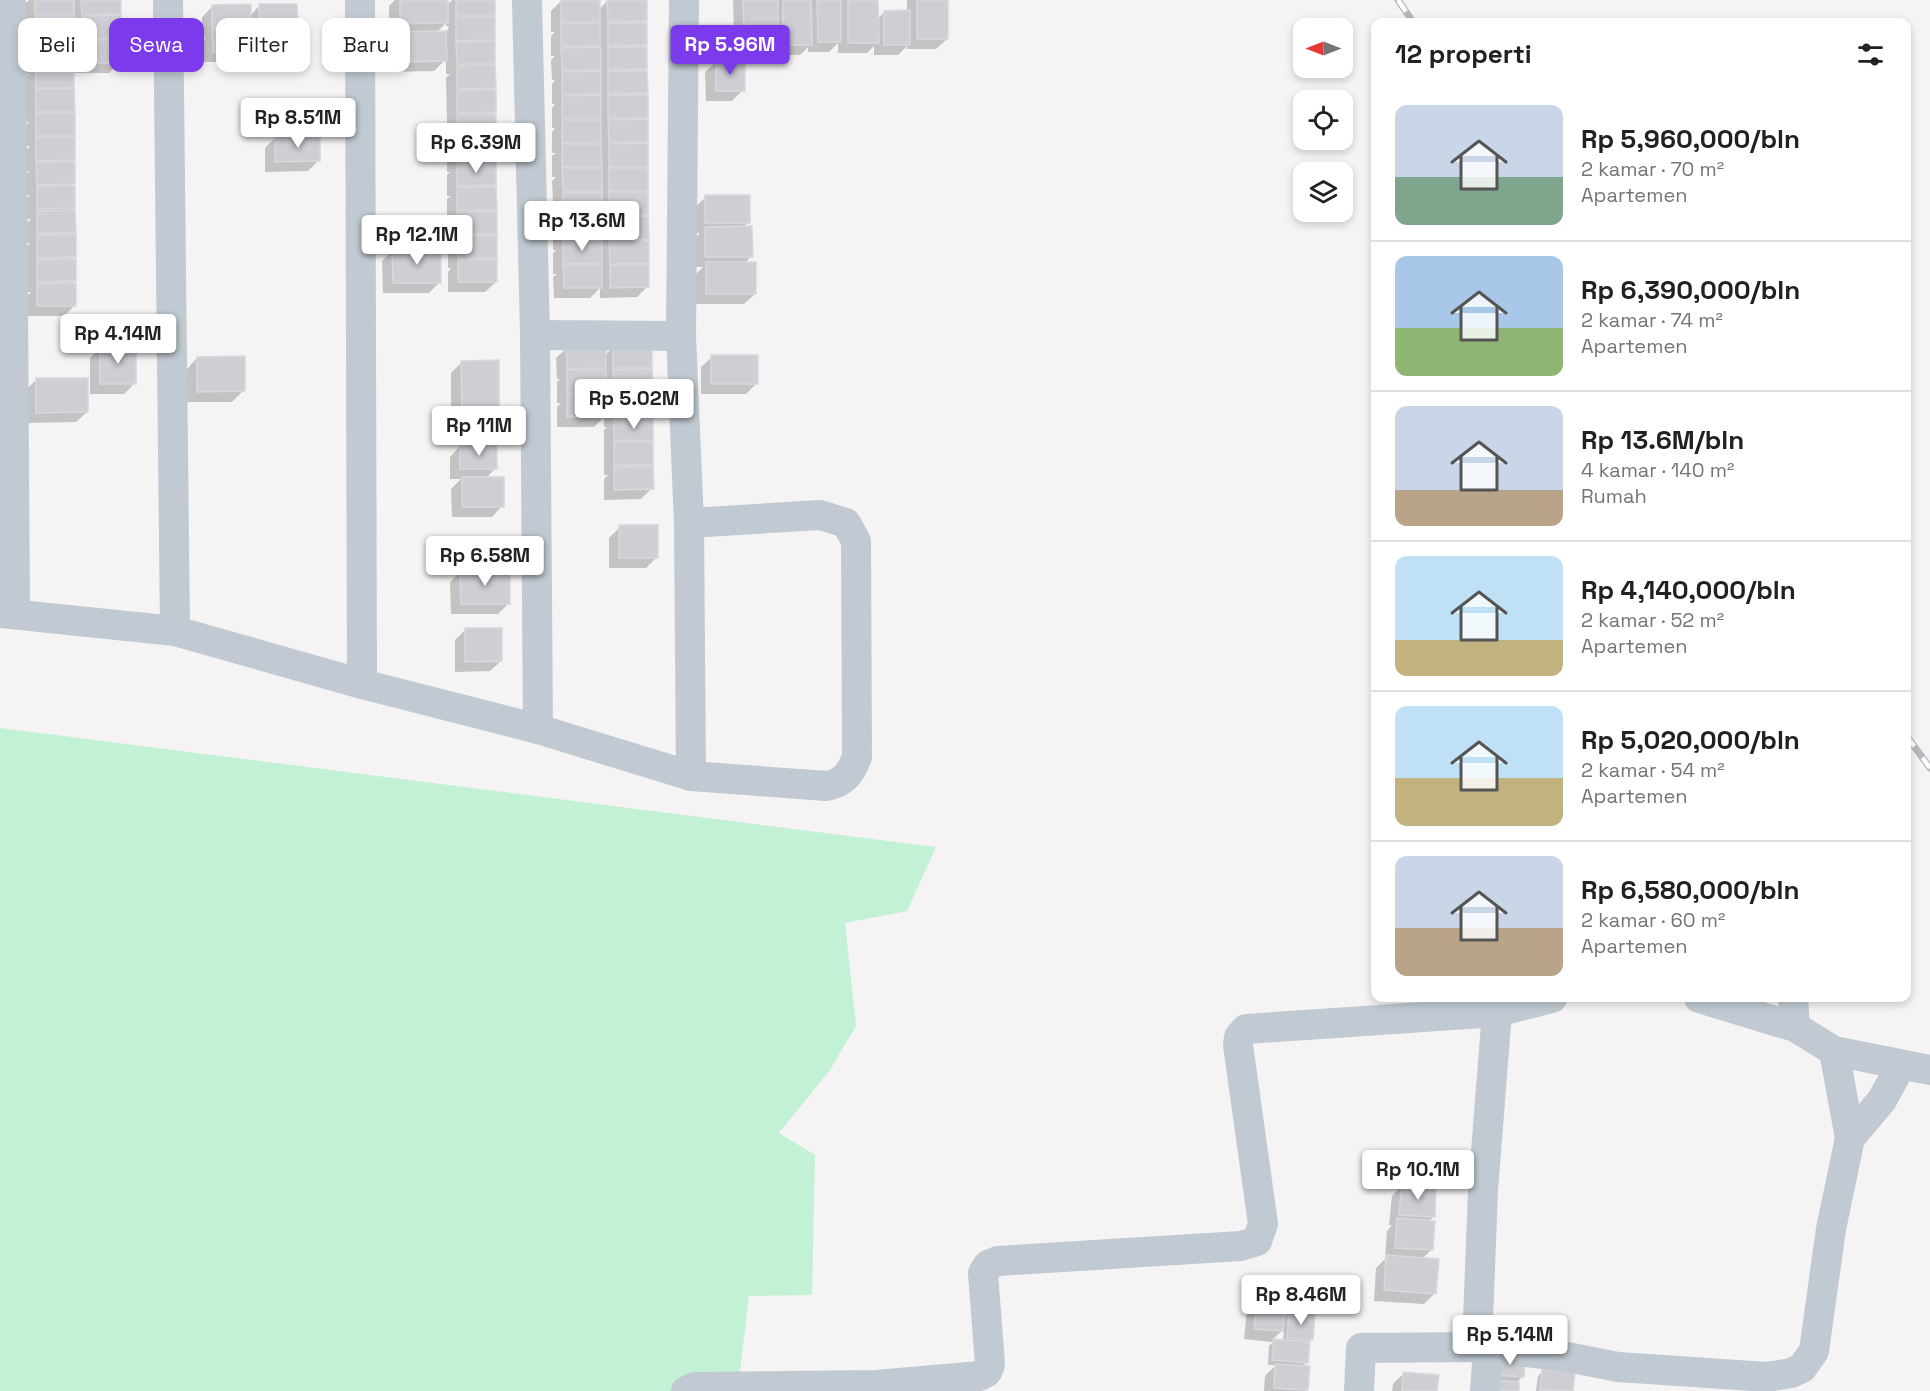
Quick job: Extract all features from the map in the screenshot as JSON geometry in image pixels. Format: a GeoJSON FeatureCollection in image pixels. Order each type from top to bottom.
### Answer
{"type":"FeatureCollection","features":[{"type":"Feature","properties":{"kind":"street"},"geometry":{"type":"LineString","coordinates":[[11,0],[8,613],[175,631],[362,684],[538,729],[691,776],[826,786],[838,784],[847,776],[857,757],[856,565],[853,533],[846,523],[836,518],[820,515],[689,523]]}},
{"type":"Feature","properties":{"kind":"street"},"geometry":{"type":"LineString","coordinates":[[168,0],[175,631]]}},
{"type":"Feature","properties":{"kind":"street"},"geometry":{"type":"LineString","coordinates":[[360,0],[362,684]]}},
{"type":"Feature","properties":{"kind":"street"},"geometry":{"type":"LineString","coordinates":[[527,0],[535,335],[538,729]]}},
{"type":"Feature","properties":{"kind":"street"},"geometry":{"type":"LineString","coordinates":[[684,0],[681,336],[689,523],[691,776]]}},
{"type":"Feature","properties":{"kind":"street"},"geometry":{"type":"LineString","coordinates":[[535,335],[681,336]]}},
{"type":"Feature","properties":{"kind":"street"},"geometry":{"type":"LineString","coordinates":[[686,1391],[695,1387],[876,1385],[980,1376],[987,1372],[990,1365],[983,1273],[988,1266],[998,1261],[1241,1246],[1257,1240],[1263,1224],[1238,1045],[1239,1037],[1246,1029],[1497,1012],[1536,1002]]}},
{"type":"Feature","properties":{"kind":"street"},"geometry":{"type":"LineString","coordinates":[[1712,1002],[1795,1028],[1833,1051],[1930,1070]]}},
{"type":"Feature","properties":{"kind":"street"},"geometry":{"type":"LineString","coordinates":[[1793,1002],[1795,1028]]}},
{"type":"Feature","properties":{"kind":"street"},"geometry":{"type":"LineString","coordinates":[[1485,1391],[1482,1348],[1483,1190],[1497,1012]]}},
{"type":"Feature","properties":{"kind":"street"},"geometry":{"type":"LineString","coordinates":[[1359,1391],[1361,1348],[1482,1348],[1562,1356],[1617,1379],[1767,1384],[1802,1368],[1814,1351],[1831,1229],[1850,1138],[1833,1051]]}},
{"type":"Feature","properties":{"kind":"street"},"geometry":{"type":"LineString","coordinates":[[1850,1138],[1882,1100],[1900,1065]]}},
{"type":"Feature","properties":{"kind":"green space"},"geometry":{"type":"Polygon","coordinates":[[[0,728],[936,847],[907,911],[845,923],[856,1026],[830,1070],[779,1133],[815,1155],[812,1295],[749,1296],[738,1388],[722,1391],[0,1391],[0,728]]]}},
{"type":"Feature","properties":{"kind":"building"},"geometry":{"type":"Polygon","coordinates":[[[35,0],[74,0],[74,15],[35,15],[35,0]]]}},
{"type":"Feature","properties":{"kind":"building"},"geometry":{"type":"Polygon","coordinates":[[[81,0],[121,0],[121,14],[82,15],[81,0]]]}},
{"type":"Feature","properties":{"kind":"building"},"geometry":{"type":"Polygon","coordinates":[[[400,0],[448,0],[448,23],[410,23],[410,18],[400,18],[400,0]]]}},
{"type":"Feature","properties":{"kind":"building"},"geometry":{"type":"Polygon","coordinates":[[[456,0],[495,0],[495,16],[456,16],[456,0]]]}},
{"type":"Feature","properties":{"kind":"building"},"geometry":{"type":"Polygon","coordinates":[[[561,0],[600,0],[600,22],[561,22],[561,0]]]}},
{"type":"Feature","properties":{"kind":"building"},"geometry":{"type":"Polygon","coordinates":[[[607,0],[647,0],[647,21],[608,22],[607,0]]]}},
{"type":"Feature","properties":{"kind":"building"},"geometry":{"type":"Polygon","coordinates":[[[743,0],[778,0],[778,27],[744,27],[743,0]]]}},
{"type":"Feature","properties":{"kind":"building"},"geometry":{"type":"Polygon","coordinates":[[[783,0],[811,0],[812,45],[783,45],[783,0]]]}},
{"type":"Feature","properties":{"kind":"building"},"geometry":{"type":"Polygon","coordinates":[[[817,0],[841,0],[841,42],[818,42],[817,0]]]}},
{"type":"Feature","properties":{"kind":"building"},"geometry":{"type":"Polygon","coordinates":[[[848,0],[878,0],[879,43],[848,43],[848,0]]]}},
{"type":"Feature","properties":{"kind":"building"},"geometry":{"type":"Polygon","coordinates":[[[917,0],[948,0],[948,39],[917,39],[917,0]]]}},
{"type":"Feature","properties":{"kind":"building"},"geometry":{"type":"Polygon","coordinates":[[[251,4],[251,18],[216,18],[216,28],[212,28],[212,5],[251,4]]]}},
{"type":"Feature","properties":{"kind":"building"},"geometry":{"type":"Polygon","coordinates":[[[259,4],[297,4],[298,18],[259,18],[259,4]]]}},
{"type":"Feature","properties":{"kind":"building"},"geometry":{"type":"Polygon","coordinates":[[[910,10],[910,45],[884,45],[884,11],[910,10]]]}},
{"type":"Feature","properties":{"kind":"building"},"geometry":{"type":"Polygon","coordinates":[[[121,15],[121,18],[109,18],[109,38],[97,39],[97,18],[82,18],[82,16],[121,15]]]}},
{"type":"Feature","properties":{"kind":"building"},"geometry":{"type":"Polygon","coordinates":[[[35,16],[74,16],[74,18],[35,18],[35,16]]]}},
{"type":"Feature","properties":{"kind":"building"},"geometry":{"type":"Polygon","coordinates":[[[495,17],[495,40],[456,41],[456,18],[495,17]]]}},
{"type":"Feature","properties":{"kind":"building"},"geometry":{"type":"Polygon","coordinates":[[[561,23],[600,23],[600,46],[561,46],[561,23]]]}},
{"type":"Feature","properties":{"kind":"building"},"geometry":{"type":"Polygon","coordinates":[[[608,23],[647,23],[647,45],[608,46],[608,23]]]}},
{"type":"Feature","properties":{"kind":"building"},"geometry":{"type":"Polygon","coordinates":[[[212,29],[216,29],[216,52],[213,52],[212,29]]]}},
{"type":"Feature","properties":{"kind":"building"},"geometry":{"type":"Polygon","coordinates":[[[446,31],[447,61],[410,62],[410,32],[446,31]]]}},
{"type":"Feature","properties":{"kind":"building"},"geometry":{"type":"Polygon","coordinates":[[[97,40],[109,40],[109,63],[97,63],[97,40]]]}},
{"type":"Feature","properties":{"kind":"building"},"geometry":{"type":"Polygon","coordinates":[[[495,41],[495,64],[457,64],[456,42],[495,41]]]}},
{"type":"Feature","properties":{"kind":"building"},"geometry":{"type":"Polygon","coordinates":[[[601,47],[601,70],[562,70],[561,48],[601,47]]]}},
{"type":"Feature","properties":{"kind":"building"},"geometry":{"type":"Polygon","coordinates":[[[608,47],[647,47],[647,69],[608,70],[608,47]]]}},
{"type":"Feature","properties":{"kind":"building"},"geometry":{"type":"Polygon","coordinates":[[[716,60],[745,60],[745,91],[716,91],[716,60]]]}},
{"type":"Feature","properties":{"kind":"building"},"geometry":{"type":"Polygon","coordinates":[[[495,65],[496,88],[457,89],[457,66],[495,65]]]}},
{"type":"Feature","properties":{"kind":"building"},"geometry":{"type":"Polygon","coordinates":[[[601,71],[601,94],[562,94],[562,72],[601,71]]]}},
{"type":"Feature","properties":{"kind":"building"},"geometry":{"type":"Polygon","coordinates":[[[608,71],[647,71],[648,93],[608,94],[608,71]]]}},
{"type":"Feature","properties":{"kind":"building"},"geometry":{"type":"Polygon","coordinates":[[[35,72],[74,72],[74,88],[36,88],[35,72]]]}},
{"type":"Feature","properties":{"kind":"building"},"geometry":{"type":"Polygon","coordinates":[[[74,88],[75,112],[36,112],[36,89],[74,88]]]}},
{"type":"Feature","properties":{"kind":"building"},"geometry":{"type":"Polygon","coordinates":[[[457,90],[496,90],[496,112],[457,113],[457,90]]]}},
{"type":"Feature","properties":{"kind":"building"},"geometry":{"type":"Polygon","coordinates":[[[601,95],[601,118],[562,118],[562,96],[601,95]]]}},
{"type":"Feature","properties":{"kind":"building"},"geometry":{"type":"Polygon","coordinates":[[[608,95],[648,95],[648,118],[608,118],[608,95]]]}},
{"type":"Feature","properties":{"kind":"building"},"geometry":{"type":"Polygon","coordinates":[[[36,113],[75,113],[75,136],[36,136],[36,113]]]}},
{"type":"Feature","properties":{"kind":"building"},"geometry":{"type":"Polygon","coordinates":[[[457,114],[496,114],[496,137],[457,137],[457,114]]]}},
{"type":"Feature","properties":{"kind":"building"},"geometry":{"type":"Polygon","coordinates":[[[648,119],[648,142],[609,142],[608,120],[648,119]]]}},
{"type":"Feature","properties":{"kind":"building"},"geometry":{"type":"Polygon","coordinates":[[[562,120],[601,120],[601,142],[562,143],[562,120]]]}},
{"type":"Feature","properties":{"kind":"building"},"geometry":{"type":"Polygon","coordinates":[[[320,135],[320,161],[275,162],[275,136],[320,135]]]}},
{"type":"Feature","properties":{"kind":"building"},"geometry":{"type":"Polygon","coordinates":[[[36,137],[75,137],[75,160],[36,161],[36,137]]]}},
{"type":"Feature","properties":{"kind":"building"},"geometry":{"type":"Polygon","coordinates":[[[496,138],[496,161],[457,162],[457,139],[496,138]]]}},
{"type":"Feature","properties":{"kind":"building"},"geometry":{"type":"Polygon","coordinates":[[[648,143],[648,167],[609,167],[609,144],[648,143]]]}},
{"type":"Feature","properties":{"kind":"building"},"geometry":{"type":"Polygon","coordinates":[[[562,144],[601,144],[602,167],[562,167],[562,144]]]}},
{"type":"Feature","properties":{"kind":"building"},"geometry":{"type":"Polygon","coordinates":[[[36,162],[75,162],[75,184],[37,185],[36,162]]]}},
{"type":"Feature","properties":{"kind":"building"},"geometry":{"type":"Polygon","coordinates":[[[496,162],[496,185],[457,186],[457,163],[496,162]]]}},
{"type":"Feature","properties":{"kind":"building"},"geometry":{"type":"Polygon","coordinates":[[[562,168],[602,168],[602,191],[563,191],[562,168]]]}},
{"type":"Feature","properties":{"kind":"building"},"geometry":{"type":"Polygon","coordinates":[[[609,168],[648,168],[648,191],[609,191],[609,168]]]}},
{"type":"Feature","properties":{"kind":"building"},"geometry":{"type":"Polygon","coordinates":[[[37,186],[75,186],[75,208],[37,209],[37,186]]]}},
{"type":"Feature","properties":{"kind":"building"},"geometry":{"type":"Polygon","coordinates":[[[457,187],[496,187],[497,210],[457,210],[457,187]]]}},
{"type":"Feature","properties":{"kind":"building"},"geometry":{"type":"Polygon","coordinates":[[[602,192],[602,215],[563,216],[563,193],[602,192]]]}},
{"type":"Feature","properties":{"kind":"building"},"geometry":{"type":"Polygon","coordinates":[[[609,192],[648,192],[648,215],[609,215],[609,192]]]}},
{"type":"Feature","properties":{"kind":"building"},"geometry":{"type":"Polygon","coordinates":[[[705,195],[750,195],[750,223],[705,223],[705,195]]]}},
{"type":"Feature","properties":{"kind":"building"},"geometry":{"type":"Polygon","coordinates":[[[75,210],[76,233],[37,233],[37,211],[75,210]]]}},
{"type":"Feature","properties":{"kind":"building"},"geometry":{"type":"Polygon","coordinates":[[[497,211],[497,234],[458,234],[457,212],[497,211]]]}},
{"type":"Feature","properties":{"kind":"building"},"geometry":{"type":"Polygon","coordinates":[[[648,216],[649,239],[609,240],[609,217],[648,216]]]}},
{"type":"Feature","properties":{"kind":"building"},"geometry":{"type":"Polygon","coordinates":[[[563,217],[602,217],[602,240],[563,240],[563,217]]]}},
{"type":"Feature","properties":{"kind":"building"},"geometry":{"type":"Polygon","coordinates":[[[752,226],[753,257],[705,257],[705,227],[752,226]]]}},
{"type":"Feature","properties":{"kind":"building"},"geometry":{"type":"Polygon","coordinates":[[[76,234],[76,257],[37,258],[37,235],[76,234]]]}},
{"type":"Feature","properties":{"kind":"building"},"geometry":{"type":"Polygon","coordinates":[[[497,235],[497,258],[458,258],[458,236],[497,235]]]}},
{"type":"Feature","properties":{"kind":"building"},"geometry":{"type":"Polygon","coordinates":[[[563,241],[602,241],[602,263],[563,264],[563,241]]]}},
{"type":"Feature","properties":{"kind":"building"},"geometry":{"type":"Polygon","coordinates":[[[609,241],[649,241],[649,263],[610,264],[609,241]]]}},
{"type":"Feature","properties":{"kind":"building"},"geometry":{"type":"Polygon","coordinates":[[[441,248],[441,283],[393,283],[392,249],[441,248]]]}},
{"type":"Feature","properties":{"kind":"building"},"geometry":{"type":"Polygon","coordinates":[[[37,259],[76,259],[76,281],[37,282],[37,259]]]}},
{"type":"Feature","properties":{"kind":"building"},"geometry":{"type":"Polygon","coordinates":[[[497,259],[497,282],[458,282],[458,260],[497,259]]]}},
{"type":"Feature","properties":{"kind":"building"},"geometry":{"type":"Polygon","coordinates":[[[706,262],[756,262],[756,294],[706,294],[706,262]]]}},
{"type":"Feature","properties":{"kind":"building"},"geometry":{"type":"Polygon","coordinates":[[[563,265],[602,265],[602,288],[564,288],[563,265]]]}},
{"type":"Feature","properties":{"kind":"building"},"geometry":{"type":"Polygon","coordinates":[[[610,265],[649,265],[649,287],[610,288],[610,265]]]}},
{"type":"Feature","properties":{"kind":"building"},"geometry":{"type":"Polygon","coordinates":[[[37,283],[76,283],[76,306],[37,306],[37,283]]]}},
{"type":"Feature","properties":{"kind":"building"},"geometry":{"type":"Polygon","coordinates":[[[136,345],[136,384],[100,384],[100,346],[136,345]]]}},
{"type":"Feature","properties":{"kind":"building"},"geometry":{"type":"Polygon","coordinates":[[[652,345],[652,368],[613,368],[613,346],[652,345]]]}},
{"type":"Feature","properties":{"kind":"building"},"geometry":{"type":"Polygon","coordinates":[[[566,346],[606,346],[606,368],[567,369],[566,346]]]}},
{"type":"Feature","properties":{"kind":"building"},"geometry":{"type":"Polygon","coordinates":[[[711,355],[758,355],[758,384],[711,384],[711,355]]]}},
{"type":"Feature","properties":{"kind":"building"},"geometry":{"type":"Polygon","coordinates":[[[245,356],[245,391],[197,392],[197,357],[245,356]]]}},
{"type":"Feature","properties":{"kind":"building"},"geometry":{"type":"Polygon","coordinates":[[[499,360],[499,412],[462,412],[461,361],[499,360]]]}},
{"type":"Feature","properties":{"kind":"building"},"geometry":{"type":"Polygon","coordinates":[[[652,369],[653,392],[613,393],[613,370],[652,369]]]}},
{"type":"Feature","properties":{"kind":"building"},"geometry":{"type":"Polygon","coordinates":[[[567,370],[606,370],[606,392],[567,393],[567,370]]]}},
{"type":"Feature","properties":{"kind":"building"},"geometry":{"type":"Polygon","coordinates":[[[36,378],[88,378],[88,412],[36,413],[36,378]]]}},
{"type":"Feature","properties":{"kind":"building"},"geometry":{"type":"Polygon","coordinates":[[[606,394],[606,417],[567,417],[567,395],[606,394]]]}},
{"type":"Feature","properties":{"kind":"building"},"geometry":{"type":"Polygon","coordinates":[[[613,394],[653,394],[653,417],[614,417],[613,394]]]}},
{"type":"Feature","properties":{"kind":"building"},"geometry":{"type":"Polygon","coordinates":[[[614,418],[653,418],[653,441],[614,441],[614,418]]]}},
{"type":"Feature","properties":{"kind":"building"},"geometry":{"type":"Polygon","coordinates":[[[614,442],[653,442],[653,465],[614,465],[614,442]]]}},
{"type":"Feature","properties":{"kind":"building"},"geometry":{"type":"Polygon","coordinates":[[[497,444],[497,469],[460,469],[460,445],[497,444]]]}},
{"type":"Feature","properties":{"kind":"building"},"geometry":{"type":"Polygon","coordinates":[[[653,466],[654,489],[614,490],[614,467],[653,466]]]}},
{"type":"Feature","properties":{"kind":"building"},"geometry":{"type":"Polygon","coordinates":[[[462,477],[504,477],[504,507],[462,507],[462,477]]]}},
{"type":"Feature","properties":{"kind":"building"},"geometry":{"type":"Polygon","coordinates":[[[619,525],[658,525],[658,558],[619,558],[619,525]]]}},
{"type":"Feature","properties":{"kind":"building"},"geometry":{"type":"Polygon","coordinates":[[[460,570],[510,570],[510,604],[461,604],[460,570]]]}},
{"type":"Feature","properties":{"kind":"building"},"geometry":{"type":"Polygon","coordinates":[[[465,628],[502,628],[502,661],[465,662],[465,628]]]}},
{"type":"Feature","properties":{"kind":"building"},"geometry":{"type":"Polygon","coordinates":[[[1402,1184],[1436,1186],[1435,1217],[1399,1215],[1402,1184]]]}},
{"type":"Feature","properties":{"kind":"building"},"geometry":{"type":"Polygon","coordinates":[[[1397,1218],[1435,1221],[1433,1250],[1395,1248],[1397,1218]]]}},
{"type":"Feature","properties":{"kind":"building"},"geometry":{"type":"Polygon","coordinates":[[[1386,1255],[1439,1259],[1436,1294],[1384,1290],[1386,1255]]]}},
{"type":"Feature","properties":{"kind":"building"},"geometry":{"type":"Polygon","coordinates":[[[1258,1287],[1286,1289],[1283,1331],[1254,1329],[1258,1287]]]}},
{"type":"Feature","properties":{"kind":"building"},"geometry":{"type":"Polygon","coordinates":[[[1289,1311],[1315,1313],[1313,1340],[1287,1338],[1289,1311]]]}},
{"type":"Feature","properties":{"kind":"building"},"geometry":{"type":"Polygon","coordinates":[[[1274,1339],[1310,1342],[1308,1363],[1272,1360],[1274,1339]]]}},
{"type":"Feature","properties":{"kind":"building"},"geometry":{"type":"Polygon","coordinates":[[[1496,1354],[1525,1356],[1524,1377],[1494,1375],[1496,1354]]]}},
{"type":"Feature","properties":{"kind":"building"},"geometry":{"type":"Polygon","coordinates":[[[1275,1364],[1310,1366],[1308,1390],[1274,1388],[1275,1364]]]}},
{"type":"Feature","properties":{"kind":"building"},"geometry":{"type":"Polygon","coordinates":[[[1542,1369],[1575,1371],[1573,1391],[1540,1390],[1542,1369]]]}},
{"type":"Feature","properties":{"kind":"building"},"geometry":{"type":"Polygon","coordinates":[[[1403,1372],[1439,1375],[1437,1391],[1402,1391],[1403,1372]]]}},
{"type":"Feature","properties":{"kind":"building"},"geometry":{"type":"Polygon","coordinates":[[[1495,1380],[1519,1382],[1519,1391],[1494,1391],[1495,1380]]]}},
{"type":"Feature","properties":{"kind":"railway"},"geometry":{"type":"LineString","coordinates":[[1398,0],[1410,18]]}},
{"type":"Feature","properties":{"kind":"railway"},"geometry":{"type":"LineString","coordinates":[[1911,742],[1930,768]]}}]}
